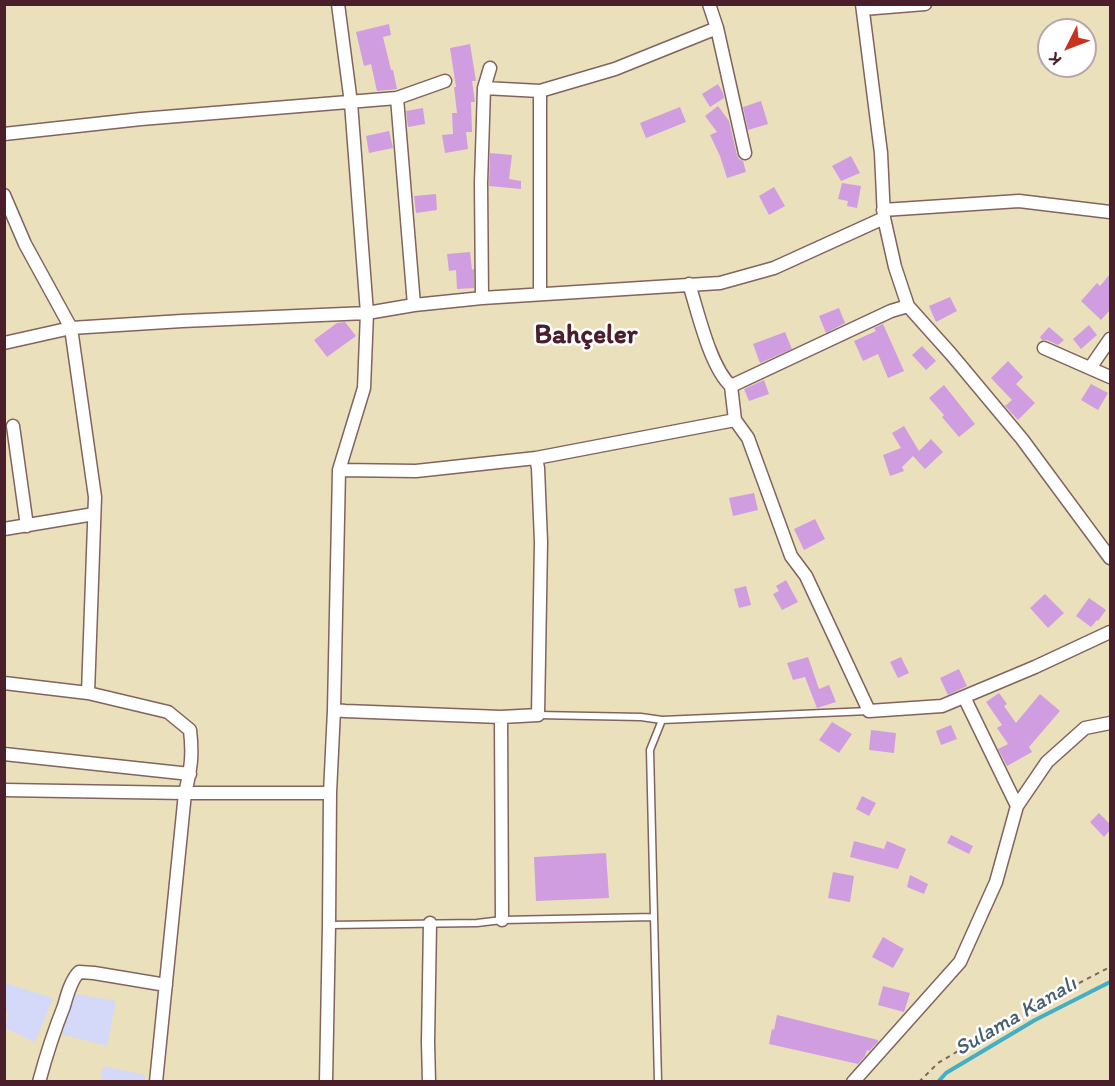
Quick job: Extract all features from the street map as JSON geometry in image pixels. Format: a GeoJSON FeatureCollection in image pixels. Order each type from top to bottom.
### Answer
{"type":"FeatureCollection","features":[{"type":"Feature","properties":{"kind":"street"},"geometry":{"type":"LineString","coordinates":[[326,1082],[330,793],[339,470],[364,388],[367,313],[351,102],[338,4]]}},
{"type":"Feature","properties":{"kind":"street"},"geometry":{"type":"LineString","coordinates":[[709,4],[717,28],[745,153]]}},
{"type":"Feature","properties":{"kind":"street"},"geometry":{"type":"LineString","coordinates":[[925,4],[862,7],[881,153],[884,214],[895,267],[908,306],[1023,439],[1110,558]]}},
{"type":"Feature","properties":{"kind":"street"},"geometry":{"type":"LineString","coordinates":[[484,88],[540,91],[615,69],[717,28]]}},
{"type":"Feature","properties":{"kind":"street"},"geometry":{"type":"LineString","coordinates":[[482,298],[481,183],[484,88],[490,68]]}},
{"type":"Feature","properties":{"kind":"street"},"geometry":{"type":"LineString","coordinates":[[4,134],[141,119],[397,98],[445,81]]}},
{"type":"Feature","properties":{"kind":"street"},"geometry":{"type":"LineString","coordinates":[[540,91],[540,294]]}},
{"type":"Feature","properties":{"kind":"street"},"geometry":{"type":"LineString","coordinates":[[397,98],[414,305]]}},
{"type":"Feature","properties":{"kind":"street"},"geometry":{"type":"LineString","coordinates":[[4,195],[10,223],[25,244],[71,328],[95,498],[88,693]]}},
{"type":"Feature","properties":{"kind":"street"},"geometry":{"type":"LineString","coordinates":[[4,343],[71,328],[367,313],[414,305],[482,298],[720,283],[774,268],[884,214],[1018,201],[1110,212]]}},
{"type":"Feature","properties":{"kind":"street"},"geometry":{"type":"LineString","coordinates":[[688,284],[712,356],[725,380],[731,386],[735,420],[748,438],[791,556],[806,576],[869,711],[942,706],[1110,632]]}},
{"type":"Feature","properties":{"kind":"street"},"geometry":{"type":"LineString","coordinates":[[731,386],[891,311],[908,306]]}},
{"type":"Feature","properties":{"kind":"street"},"geometry":{"type":"LineString","coordinates":[[1090,368],[1110,339]]}},
{"type":"Feature","properties":{"kind":"street"},"geometry":{"type":"LineString","coordinates":[[1044,348],[1110,377]]}},
{"type":"Feature","properties":{"kind":"street"},"geometry":{"type":"LineString","coordinates":[[339,470],[416,471],[536,458],[735,420]]}},
{"type":"Feature","properties":{"kind":"street"},"geometry":{"type":"LineString","coordinates":[[13,426],[27,526]]}},
{"type":"Feature","properties":{"kind":"street"},"geometry":{"type":"LineString","coordinates":[[334,710],[501,717],[538,715],[541,542],[536,458]]}},
{"type":"Feature","properties":{"kind":"street"},"geometry":{"type":"LineString","coordinates":[[4,530],[94,514]]}},
{"type":"Feature","properties":{"kind":"street"},"geometry":{"type":"LineString","coordinates":[[4,683],[88,693],[168,712],[190,730],[193,750],[185,793],[156,1082]]}},
{"type":"Feature","properties":{"kind":"street"},"geometry":{"type":"LineString","coordinates":[[964,697],[1017,806]]}},
{"type":"Feature","properties":{"kind":"street"},"geometry":{"type":"LineString","coordinates":[[501,717],[502,921]]}},
{"type":"Feature","properties":{"kind":"street"},"geometry":{"type":"LineString","coordinates":[[853,1082],[960,962],[996,882],[1017,806],[1047,762],[1085,728],[1110,723]]}},
{"type":"Feature","properties":{"kind":"street"},"geometry":{"type":"LineString","coordinates":[[4,754],[190,774]]}},
{"type":"Feature","properties":{"kind":"street"},"geometry":{"type":"LineString","coordinates":[[4,790],[330,793]]}},
{"type":"Feature","properties":{"kind":"street"},"geometry":{"type":"LineString","coordinates":[[429,1082],[430,923]]}},
{"type":"Feature","properties":{"kind":"street"},"geometry":{"type":"LineString","coordinates":[[39,1082],[63,1007],[79,972],[166,985]]}},
{"type":"Feature","properties":{"kind":"lane"},"geometry":{"type":"LineString","coordinates":[[538,715],[641,717],[662,720],[869,711]]}},
{"type":"Feature","properties":{"kind":"lane"},"geometry":{"type":"LineString","coordinates":[[658,1082],[650,750],[662,720]]}},
{"type":"Feature","properties":{"kind":"lane"},"geometry":{"type":"LineString","coordinates":[[329,925],[654,918]]}},
{"type":"Feature","properties":{"kind":"path"},"geometry":{"type":"LineString","coordinates":[[919,1082],[938,1063],[1029,1009],[1110,968]]}},
{"type":"Feature","properties":{"kind":"shaded area"},"geometry":{"type":"Polygon","coordinates":[[[5,983],[53,998],[35,1042],[5,1028],[8,1012],[5,1012],[5,983]]]}},
{"type":"Feature","properties":{"kind":"shaded area"},"geometry":{"type":"Polygon","coordinates":[[[70,993],[116,1001],[107,1046],[62,1034],[70,993]]]}},
{"type":"Feature","properties":{"kind":"shaded area"},"geometry":{"type":"Polygon","coordinates":[[[103,1066],[145,1075],[145,1081],[101,1081],[103,1066]]]}},
{"type":"Feature","properties":{"kind":"building"},"geometry":{"type":"Polygon","coordinates":[[[389,24],[391,35],[383,37],[397,89],[377,91],[371,64],[364,66],[356,32],[389,24]]]}},
{"type":"Feature","properties":{"kind":"building"},"geometry":{"type":"Polygon","coordinates":[[[470,44],[476,81],[472,81],[475,102],[471,102],[472,132],[466,132],[468,149],[445,153],[442,135],[453,134],[452,113],[457,113],[450,48],[470,44]]]}},
{"type":"Feature","properties":{"kind":"building"},"geometry":{"type":"Polygon","coordinates":[[[718,84],[724,98],[710,107],[702,94],[718,84]]]}},
{"type":"Feature","properties":{"kind":"building"},"geometry":{"type":"Polygon","coordinates":[[[761,101],[768,124],[748,130],[743,107],[761,101]]]}},
{"type":"Feature","properties":{"kind":"building"},"geometry":{"type":"Polygon","coordinates":[[[718,106],[729,121],[737,155],[743,161],[746,172],[727,178],[710,135],[717,132],[705,116],[718,106]]]}},
{"type":"Feature","properties":{"kind":"building"},"geometry":{"type":"Polygon","coordinates":[[[680,107],[686,122],[646,138],[640,123],[680,107]]]}},
{"type":"Feature","properties":{"kind":"building"},"geometry":{"type":"Polygon","coordinates":[[[423,108],[425,124],[408,127],[406,111],[423,108]]]}},
{"type":"Feature","properties":{"kind":"building"},"geometry":{"type":"Polygon","coordinates":[[[389,131],[393,148],[369,153],[366,136],[389,131]]]}},
{"type":"Feature","properties":{"kind":"building"},"geometry":{"type":"Polygon","coordinates":[[[490,153],[512,155],[509,179],[521,181],[521,189],[489,186],[490,153]]]}},
{"type":"Feature","properties":{"kind":"building"},"geometry":{"type":"Polygon","coordinates":[[[851,156],[860,173],[841,181],[832,166],[851,156]]]}},
{"type":"Feature","properties":{"kind":"building"},"geometry":{"type":"Polygon","coordinates":[[[842,183],[861,186],[857,208],[847,206],[848,201],[838,199],[842,183]]]}},
{"type":"Feature","properties":{"kind":"building"},"geometry":{"type":"Polygon","coordinates":[[[774,187],[785,206],[769,215],[759,196],[774,187]]]}},
{"type":"Feature","properties":{"kind":"building"},"geometry":{"type":"Polygon","coordinates":[[[436,194],[437,210],[416,213],[414,196],[436,194]]]}},
{"type":"Feature","properties":{"kind":"building"},"geometry":{"type":"Polygon","coordinates":[[[470,252],[472,270],[474,269],[474,288],[457,289],[456,270],[449,271],[447,254],[470,252]]]}},
{"type":"Feature","properties":{"kind":"building"},"geometry":{"type":"Polygon","coordinates":[[[1110,274],[1110,310],[1101,320],[1081,301],[1097,283],[1100,286],[1110,274]]]}},
{"type":"Feature","properties":{"kind":"building"},"geometry":{"type":"Polygon","coordinates":[[[950,297],[957,311],[936,322],[929,306],[950,297]]]}},
{"type":"Feature","properties":{"kind":"building"},"geometry":{"type":"Polygon","coordinates":[[[839,308],[845,323],[826,333],[819,316],[839,308]]]}},
{"type":"Feature","properties":{"kind":"building"},"geometry":{"type":"Polygon","coordinates":[[[345,322],[356,336],[327,357],[314,340],[337,323],[345,322]]]}},
{"type":"Feature","properties":{"kind":"building"},"geometry":{"type":"Polygon","coordinates":[[[883,324],[904,371],[888,378],[878,354],[863,361],[854,341],[876,331],[874,328],[883,324]]]}},
{"type":"Feature","properties":{"kind":"building"},"geometry":{"type":"Polygon","coordinates":[[[1089,325],[1097,335],[1081,349],[1073,339],[1089,325]]]}},
{"type":"Feature","properties":{"kind":"building"},"geometry":{"type":"Polygon","coordinates":[[[1049,327],[1064,340],[1058,345],[1042,340],[1040,337],[1049,327]]]}},
{"type":"Feature","properties":{"kind":"building"},"geometry":{"type":"Polygon","coordinates":[[[785,332],[792,349],[760,363],[753,344],[785,332]]]}},
{"type":"Feature","properties":{"kind":"building"},"geometry":{"type":"Polygon","coordinates":[[[922,346],[936,361],[926,370],[912,355],[922,346]]]}},
{"type":"Feature","properties":{"kind":"building"},"geometry":{"type":"Polygon","coordinates":[[[1008,361],[1023,377],[1016,384],[1035,403],[1018,420],[1005,406],[1012,400],[991,378],[1008,361]]]}},
{"type":"Feature","properties":{"kind":"building"},"geometry":{"type":"Polygon","coordinates":[[[764,380],[769,394],[749,401],[744,389],[764,380]]]}},
{"type":"Feature","properties":{"kind":"building"},"geometry":{"type":"Polygon","coordinates":[[[1091,384],[1108,393],[1098,410],[1081,400],[1091,384]]]}},
{"type":"Feature","properties":{"kind":"building"},"geometry":{"type":"Polygon","coordinates":[[[944,385],[975,424],[959,437],[929,398],[944,385]]]}},
{"type":"Feature","properties":{"kind":"building"},"geometry":{"type":"Polygon","coordinates":[[[904,426],[919,451],[931,439],[943,452],[925,469],[913,456],[902,467],[904,471],[890,476],[883,455],[901,448],[892,433],[904,426]]]}},
{"type":"Feature","properties":{"kind":"building"},"geometry":{"type":"Polygon","coordinates":[[[754,493],[758,510],[733,516],[729,498],[754,493]]]}},
{"type":"Feature","properties":{"kind":"building"},"geometry":{"type":"Polygon","coordinates":[[[815,519],[825,539],[804,550],[794,529],[815,519]]]}},
{"type":"Feature","properties":{"kind":"building"},"geometry":{"type":"Polygon","coordinates":[[[786,580],[798,602],[782,610],[773,594],[779,591],[776,586],[786,580]]]}},
{"type":"Feature","properties":{"kind":"building"},"geometry":{"type":"Polygon","coordinates":[[[746,586],[751,605],[739,608],[734,589],[746,586]]]}},
{"type":"Feature","properties":{"kind":"building"},"geometry":{"type":"Polygon","coordinates":[[[1045,594],[1064,613],[1048,628],[1030,608],[1045,594]]]}},
{"type":"Feature","properties":{"kind":"building"},"geometry":{"type":"Polygon","coordinates":[[[1089,598],[1106,610],[1091,627],[1076,616],[1089,598]]]}},
{"type":"Feature","properties":{"kind":"building"},"geometry":{"type":"Polygon","coordinates":[[[808,657],[819,689],[829,685],[836,702],[817,708],[805,677],[793,680],[787,663],[808,657]]]}},
{"type":"Feature","properties":{"kind":"building"},"geometry":{"type":"Polygon","coordinates":[[[901,657],[909,673],[898,678],[890,662],[901,657]]]}},
{"type":"Feature","properties":{"kind":"building"},"geometry":{"type":"Polygon","coordinates":[[[959,669],[967,686],[948,695],[940,678],[959,669]]]}},
{"type":"Feature","properties":{"kind":"building"},"geometry":{"type":"Polygon","coordinates":[[[999,693],[1007,704],[1004,706],[1016,723],[1040,694],[1060,711],[1029,747],[1032,752],[1007,766],[998,749],[1008,744],[997,728],[1002,725],[986,702],[999,693]]]}},
{"type":"Feature","properties":{"kind":"building"},"geometry":{"type":"Polygon","coordinates":[[[832,722],[852,734],[839,753],[819,740],[832,722]]]}},
{"type":"Feature","properties":{"kind":"building"},"geometry":{"type":"Polygon","coordinates":[[[951,725],[957,739],[941,745],[936,731],[951,725]]]}},
{"type":"Feature","properties":{"kind":"building"},"geometry":{"type":"Polygon","coordinates":[[[871,730],[896,733],[894,753],[869,750],[871,730]]]}},
{"type":"Feature","properties":{"kind":"building"},"geometry":{"type":"Polygon","coordinates":[[[862,796],[876,803],[869,816],[856,809],[862,796]]]}},
{"type":"Feature","properties":{"kind":"building"},"geometry":{"type":"Polygon","coordinates":[[[1099,813],[1110,824],[1110,830],[1104,837],[1090,822],[1099,813]]]}},
{"type":"Feature","properties":{"kind":"building"},"geometry":{"type":"Polygon","coordinates":[[[951,835],[973,846],[969,854],[947,843],[951,835]]]}},
{"type":"Feature","properties":{"kind":"building"},"geometry":{"type":"Polygon","coordinates":[[[854,841],[884,849],[887,841],[906,849],[898,869],[850,857],[854,841]]]}},
{"type":"Feature","properties":{"kind":"building"},"geometry":{"type":"Polygon","coordinates":[[[606,853],[609,898],[536,901],[534,857],[606,853]]]}},
{"type":"Feature","properties":{"kind":"building"},"geometry":{"type":"Polygon","coordinates":[[[833,872],[854,876],[850,902],[828,898],[833,872]]]}},
{"type":"Feature","properties":{"kind":"building"},"geometry":{"type":"Polygon","coordinates":[[[910,875],[928,884],[924,894],[907,887],[910,875]]]}},
{"type":"Feature","properties":{"kind":"building"},"geometry":{"type":"Polygon","coordinates":[[[883,937],[904,949],[893,968],[872,957],[883,937]]]}},
{"type":"Feature","properties":{"kind":"building"},"geometry":{"type":"Polygon","coordinates":[[[883,986],[910,993],[904,1012],[878,1005],[883,986]]]}},
{"type":"Feature","properties":{"kind":"building"},"geometry":{"type":"Polygon","coordinates":[[[777,1015],[878,1040],[878,1042],[869,1051],[867,1050],[858,1064],[769,1044],[777,1015]]]}},
{"type":"Feature","properties":{"kind":"waterway","name":"Sulama Kanalı"},"geometry":{"type":"LineString","coordinates":[[938,1082],[946,1073],[1035,1020],[1110,982]]}},
{"type":"Feature","properties":{"kind":"district","name":"Bahçeler"},"geometry":{"type":"Point","coordinates":[586,336]}}]}
